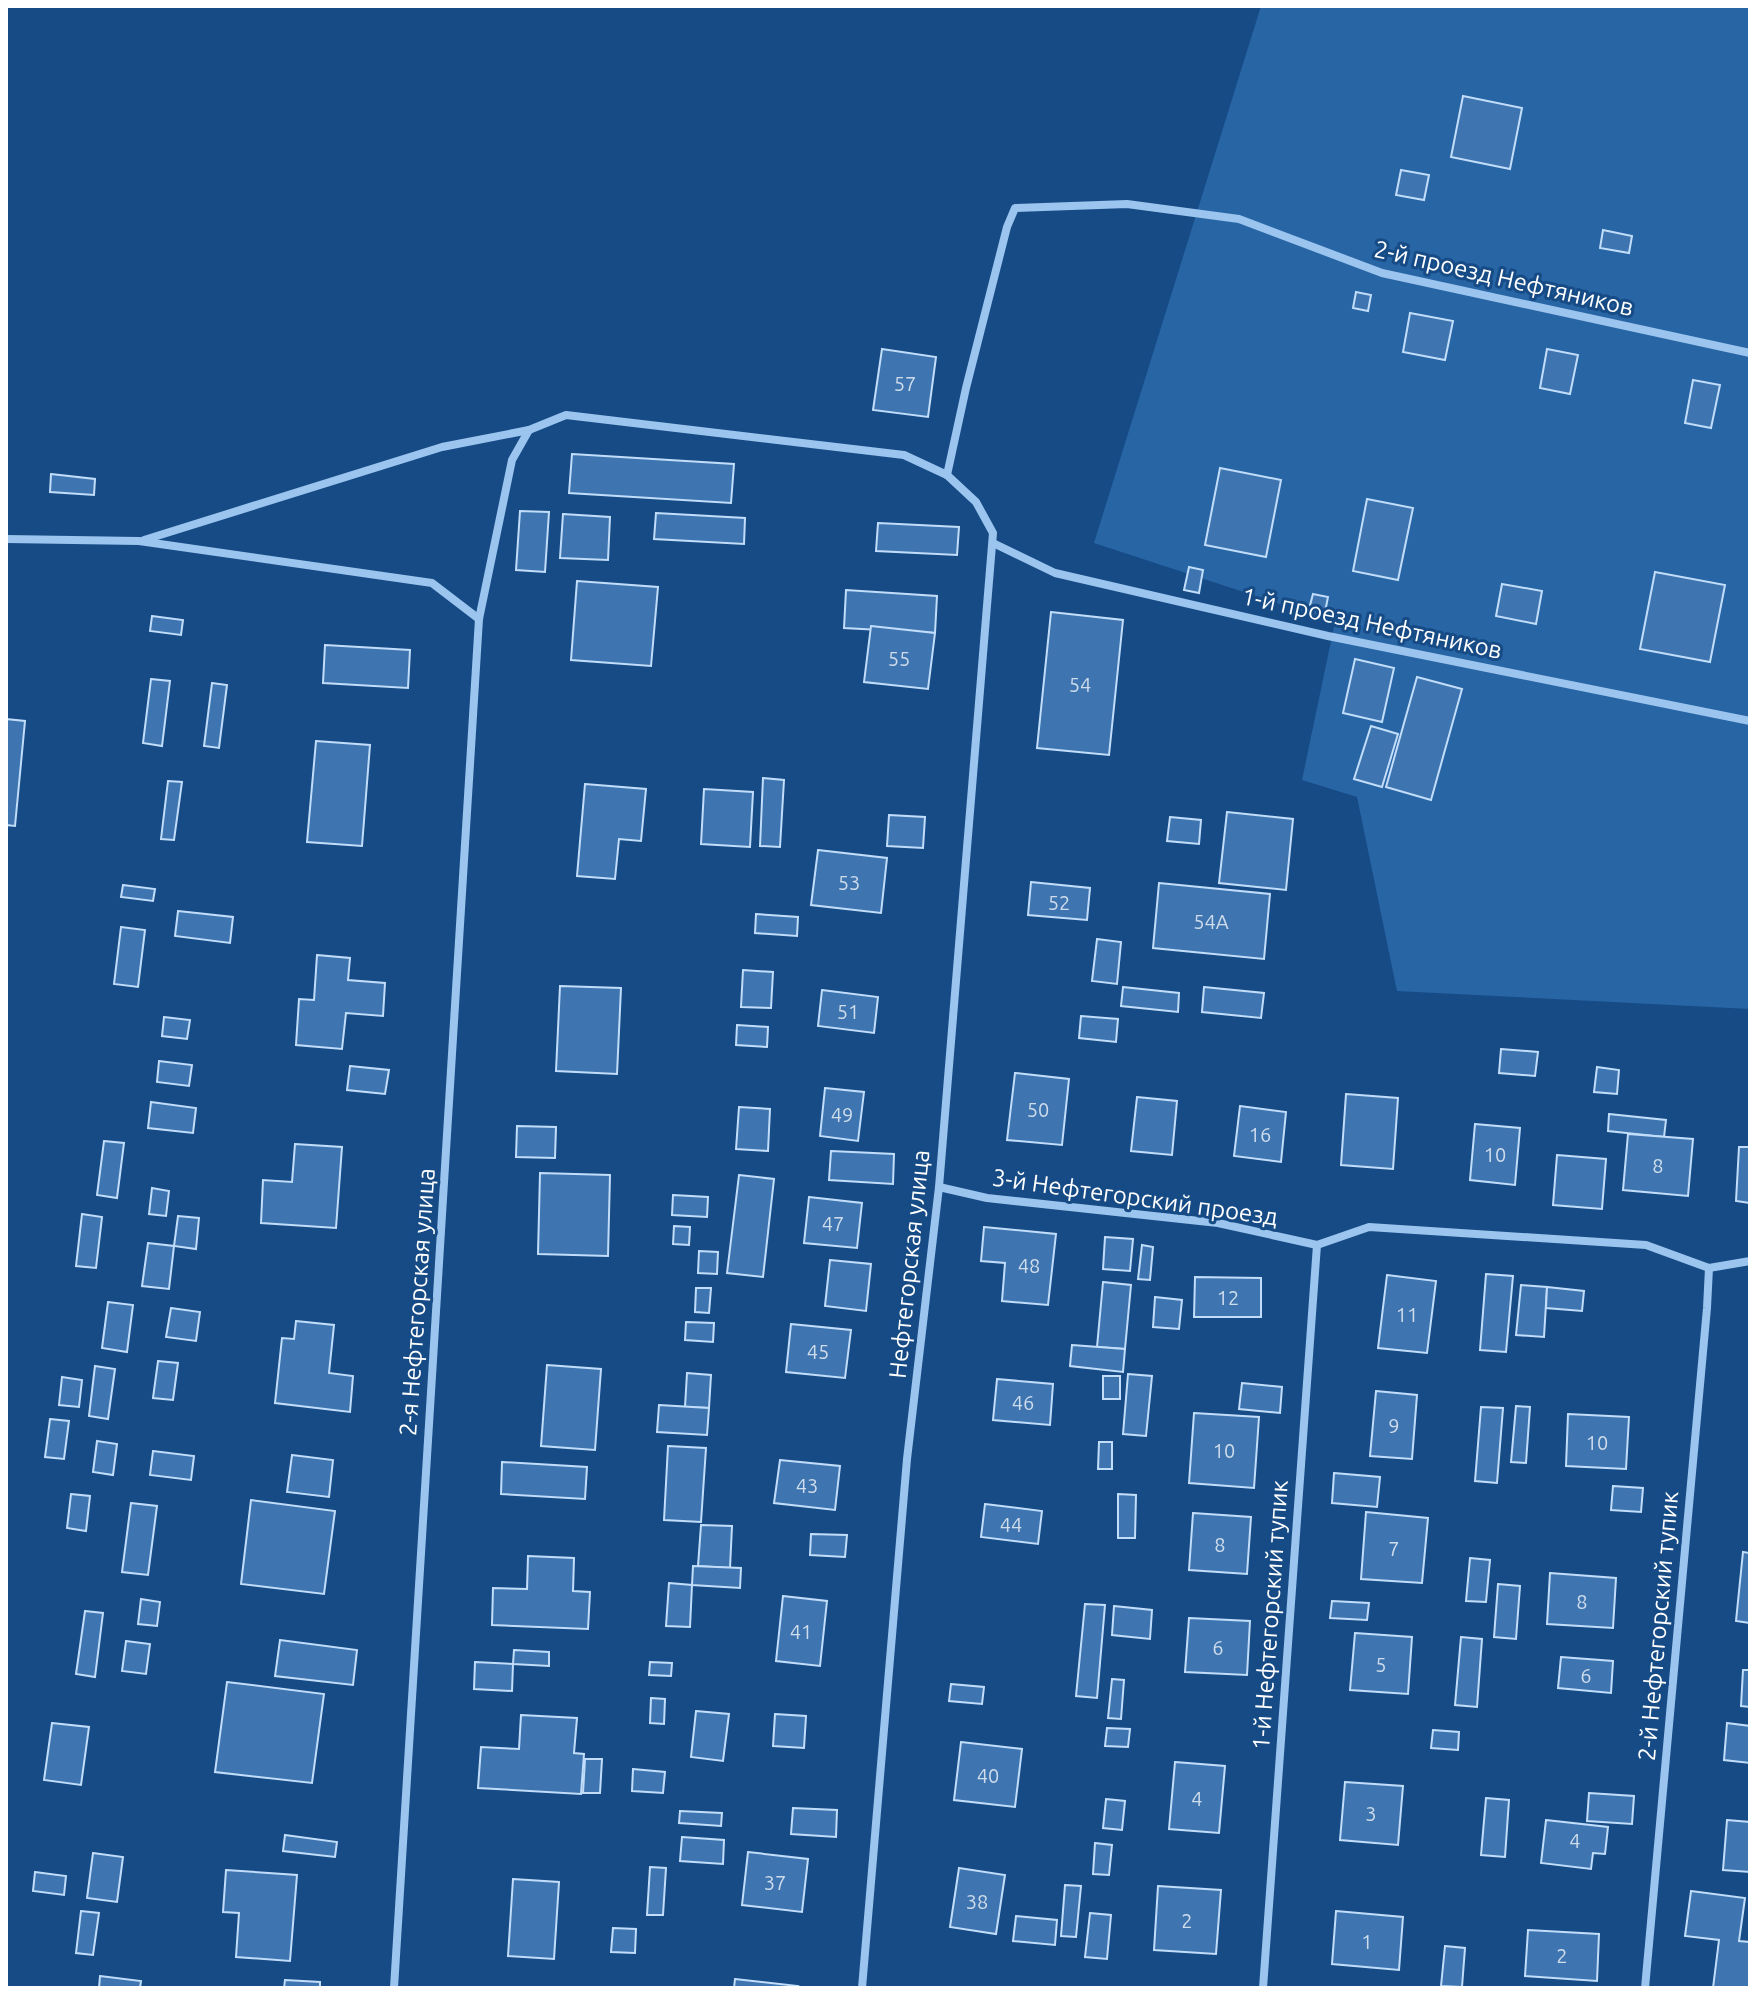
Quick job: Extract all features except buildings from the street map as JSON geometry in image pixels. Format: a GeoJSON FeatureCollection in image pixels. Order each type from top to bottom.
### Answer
{"type":"FeatureCollection","features":[{"type":"Feature","properties":{"kind":"street","name":"2-й проезд Нефтяников"},"geometry":{"type":"LineString","coordinates":[[947,475],[999,257],[1015,208],[1127,204],[1239,219],[1382,273],[1750,353]]}},
{"type":"Feature","properties":{"kind":"street"},"geometry":{"type":"LineString","coordinates":[[139,541],[442,447],[529,430],[566,415],[904,455],[947,475],[976,502],[993,533],[993,543]]}},
{"type":"Feature","properties":{"kind":"street","name":"2-я Нефтегорская улица"},"geometry":{"type":"LineString","coordinates":[[394,1988],[479,619],[512,460],[529,430]]}},
{"type":"Feature","properties":{"kind":"street"},"geometry":{"type":"LineString","coordinates":[[6,539],[139,541],[432,583],[479,619]]}},
{"type":"Feature","properties":{"kind":"street","name":"1-й проезд Нефтяников"},"geometry":{"type":"LineString","coordinates":[[993,543],[1070,577],[1328,636],[1750,721]]}},
{"type":"Feature","properties":{"kind":"street","name":"Нефтегорская улица"},"geometry":{"type":"LineString","coordinates":[[862,1988],[907,1459],[939,1187],[993,543]]}},
{"type":"Feature","properties":{"kind":"street","name":"3-й Нефтегорский проезд"},"geometry":{"type":"LineString","coordinates":[[939,1187],[987,1198],[1218,1223],[1317,1245]]}},
{"type":"Feature","properties":{"kind":"street"},"geometry":{"type":"LineString","coordinates":[[1317,1245],[1369,1227],[1646,1245],[1709,1268],[1750,1261]]}},
{"type":"Feature","properties":{"kind":"street","name":"1-й Нефтегорский тупик"},"geometry":{"type":"LineString","coordinates":[[1263,1988],[1317,1245]]}},
{"type":"Feature","properties":{"kind":"street","name":"2-й Нефтегорский тупик"},"geometry":{"type":"LineString","coordinates":[[1645,1988],[1709,1268]]}},
{"type":"Feature","properties":{"kind":"shaded area"},"geometry":{"type":"Polygon","coordinates":[[[1261,6],[1750,6],[1750,1009],[1397,991],[1357,797],[1302,780],[1335,622],[1094,543],[1261,6]]]}}]}
